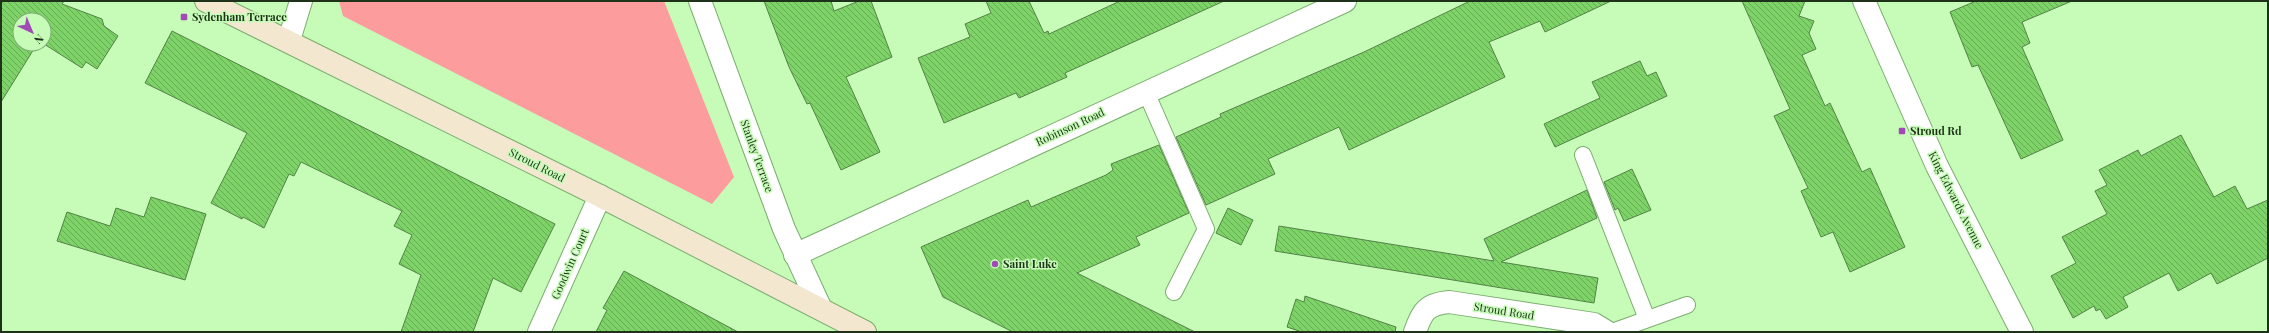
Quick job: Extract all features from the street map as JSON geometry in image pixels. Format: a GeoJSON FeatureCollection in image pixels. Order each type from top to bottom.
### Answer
{"type":"FeatureCollection","features":[{"type":"Feature","properties":{"kind":"main road","name":"Stroud Road"},"geometry":{"type":"LineString","coordinates":[[206,1],[289,40],[600,196],[865,332]]}},
{"type":"Feature","properties":{"kind":"street"},"geometry":{"type":"LineString","coordinates":[[289,40],[300,1]]}},
{"type":"Feature","properties":{"kind":"street","name":"Stanley Terrace"},"geometry":{"type":"LineString","coordinates":[[700,1],[795,255],[821,309]]}},
{"type":"Feature","properties":{"kind":"street","name":"Robinson Road"},"geometry":{"type":"LineString","coordinates":[[795,255],[1345,1]]}},
{"type":"Feature","properties":{"kind":"street","name":"King Edwards Avenue"},"geometry":{"type":"LineString","coordinates":[[1864,1],[1937,166],[2022,332]]}},
{"type":"Feature","properties":{"kind":"street","name":"Goodwin Court"},"geometry":{"type":"LineString","coordinates":[[539,332],[600,196]]}},
{"type":"Feature","properties":{"kind":"street","name":"Stroud Road"},"geometry":{"type":"LineString","coordinates":[[1415,332],[1424,311],[1436,303],[1449,302],[1594,324],[1607,332]]}},
{"type":"Feature","properties":{"kind":"lane"},"geometry":{"type":"LineString","coordinates":[[1146,92],[1206,229],[1174,292]]}},
{"type":"Feature","properties":{"kind":"lane"},"geometry":{"type":"LineString","coordinates":[[1582,155],[1647,319]]}},
{"type":"Feature","properties":{"kind":"lane"},"geometry":{"type":"LineString","coordinates":[[1612,332],[1687,305]]}},
{"type":"Feature","properties":{"kind":"shaded area"},"geometry":{"type":"Polygon","coordinates":[[[339,1],[664,1],[734,177],[712,204],[343,16],[339,1]]]}},
{"type":"Feature","properties":{"kind":"building"},"geometry":{"type":"Polygon","coordinates":[[[1,1],[64,1],[62,4],[102,19],[104,26],[118,36],[97,69],[86,62],[82,68],[52,49],[52,12],[12,12],[12,52],[32,52],[1,102],[1,1]]]}},
{"type":"Feature","properties":{"kind":"building"},"geometry":{"type":"Polygon","coordinates":[[[764,1],[831,1],[834,11],[859,1],[871,1],[892,57],[846,77],[880,152],[841,170],[810,103],[807,104],[789,67],[764,1]]]}},
{"type":"Feature","properties":{"kind":"building"},"geometry":{"type":"Polygon","coordinates":[[[986,1],[1029,1],[1044,33],[1048,31],[1049,34],[1120,1],[1224,1],[1065,73],[1067,77],[1019,98],[1016,93],[944,123],[918,58],[970,37],[965,24],[991,13],[986,1]]]}},
{"type":"Feature","properties":{"kind":"building"},"geometry":{"type":"Polygon","coordinates":[[[1470,1],[1611,1],[1545,32],[1540,21],[1489,42],[1505,77],[1349,150],[1339,127],[1268,159],[1275,174],[1206,205],[1176,137],[1221,117],[1220,114],[1364,52],[1470,1]]]}},
{"type":"Feature","properties":{"kind":"building"},"geometry":{"type":"Polygon","coordinates":[[[1742,1],[1805,1],[1799,16],[1814,21],[1809,33],[1816,49],[1802,55],[1825,106],[1830,103],[1862,172],[1870,168],[1905,247],[1850,272],[1833,232],[1821,237],[1801,191],[1808,188],[1774,116],[1790,109],[1742,1]]]}},
{"type":"Feature","properties":{"kind":"building"},"geometry":{"type":"Polygon","coordinates":[[[1976,1],[2072,1],[2022,22],[2030,43],[2022,47],[2063,140],[2021,159],[1978,65],[1972,67],[1950,12],[1976,1]]]}},
{"type":"Feature","properties":{"kind":"building"},"geometry":{"type":"Polygon","coordinates":[[[172,31],[555,224],[521,292],[493,278],[473,332],[401,332],[421,275],[399,264],[412,235],[394,226],[402,211],[301,162],[294,176],[289,174],[264,228],[243,217],[242,219],[211,203],[247,133],[145,83],[172,31]]]}},
{"type":"Feature","properties":{"kind":"building"},"geometry":{"type":"Polygon","coordinates":[[[1640,61],[1647,76],[1656,72],[1667,96],[1555,147],[1544,124],[1600,98],[1592,82],[1640,61]]]}},
{"type":"Feature","properties":{"kind":"building"},"geometry":{"type":"Polygon","coordinates":[[[2181,135],[2214,197],[2235,186],[2247,209],[2268,200],[2268,258],[2217,284],[2211,273],[2178,291],[2169,273],[2123,297],[2128,307],[2106,319],[2100,309],[2096,311],[2094,306],[2073,318],[2051,276],[2076,263],[2062,237],[2107,214],[2095,191],[2107,185],[2099,170],[2138,150],[2141,156],[2181,135]]]}},
{"type":"Feature","properties":{"kind":"building"},"geometry":{"type":"Polygon","coordinates":[[[1159,145],[1189,213],[1136,237],[1140,245],[1077,273],[1195,332],[1013,332],[943,297],[921,247],[1028,200],[1031,207],[1106,175],[1113,170],[1111,164],[1159,145]]]}},
{"type":"Feature","properties":{"kind":"building"},"geometry":{"type":"Polygon","coordinates":[[[1632,169],[1651,210],[1624,221],[1618,208],[1615,210],[1604,182],[1632,169]]]}},
{"type":"Feature","properties":{"kind":"building"},"geometry":{"type":"Polygon","coordinates":[[[1587,190],[1597,218],[1501,262],[1598,278],[1594,303],[1275,251],[1279,226],[1494,261],[1484,239],[1587,190]]]}},
{"type":"Feature","properties":{"kind":"building"},"geometry":{"type":"Polygon","coordinates":[[[151,197],[206,214],[185,280],[57,241],[67,212],[110,226],[116,208],[144,217],[151,197]]]}},
{"type":"Feature","properties":{"kind":"building"},"geometry":{"type":"Polygon","coordinates":[[[1228,208],[1253,220],[1241,245],[1216,233],[1228,208]]]}},
{"type":"Feature","properties":{"kind":"building"},"geometry":{"type":"Polygon","coordinates":[[[624,271],[738,332],[596,332],[607,310],[603,308],[624,271]]]}},
{"type":"Feature","properties":{"kind":"building"},"geometry":{"type":"Polygon","coordinates":[[[1305,296],[1396,327],[1395,332],[1302,332],[1287,327],[1296,299],[1304,302],[1305,296]]]}},
{"type":"Feature","properties":{"kind":"place","name":"Sydenham Terrace"},"geometry":{"type":"Point","coordinates":[184,17]}},
{"type":"Feature","properties":{"kind":"place","name":"Stroud Rd"},"geometry":{"type":"Point","coordinates":[1902,131]}},
{"type":"Feature","properties":{"kind":"place","name":"Saint Luke"},"geometry":{"type":"Point","coordinates":[995,264]}}]}
